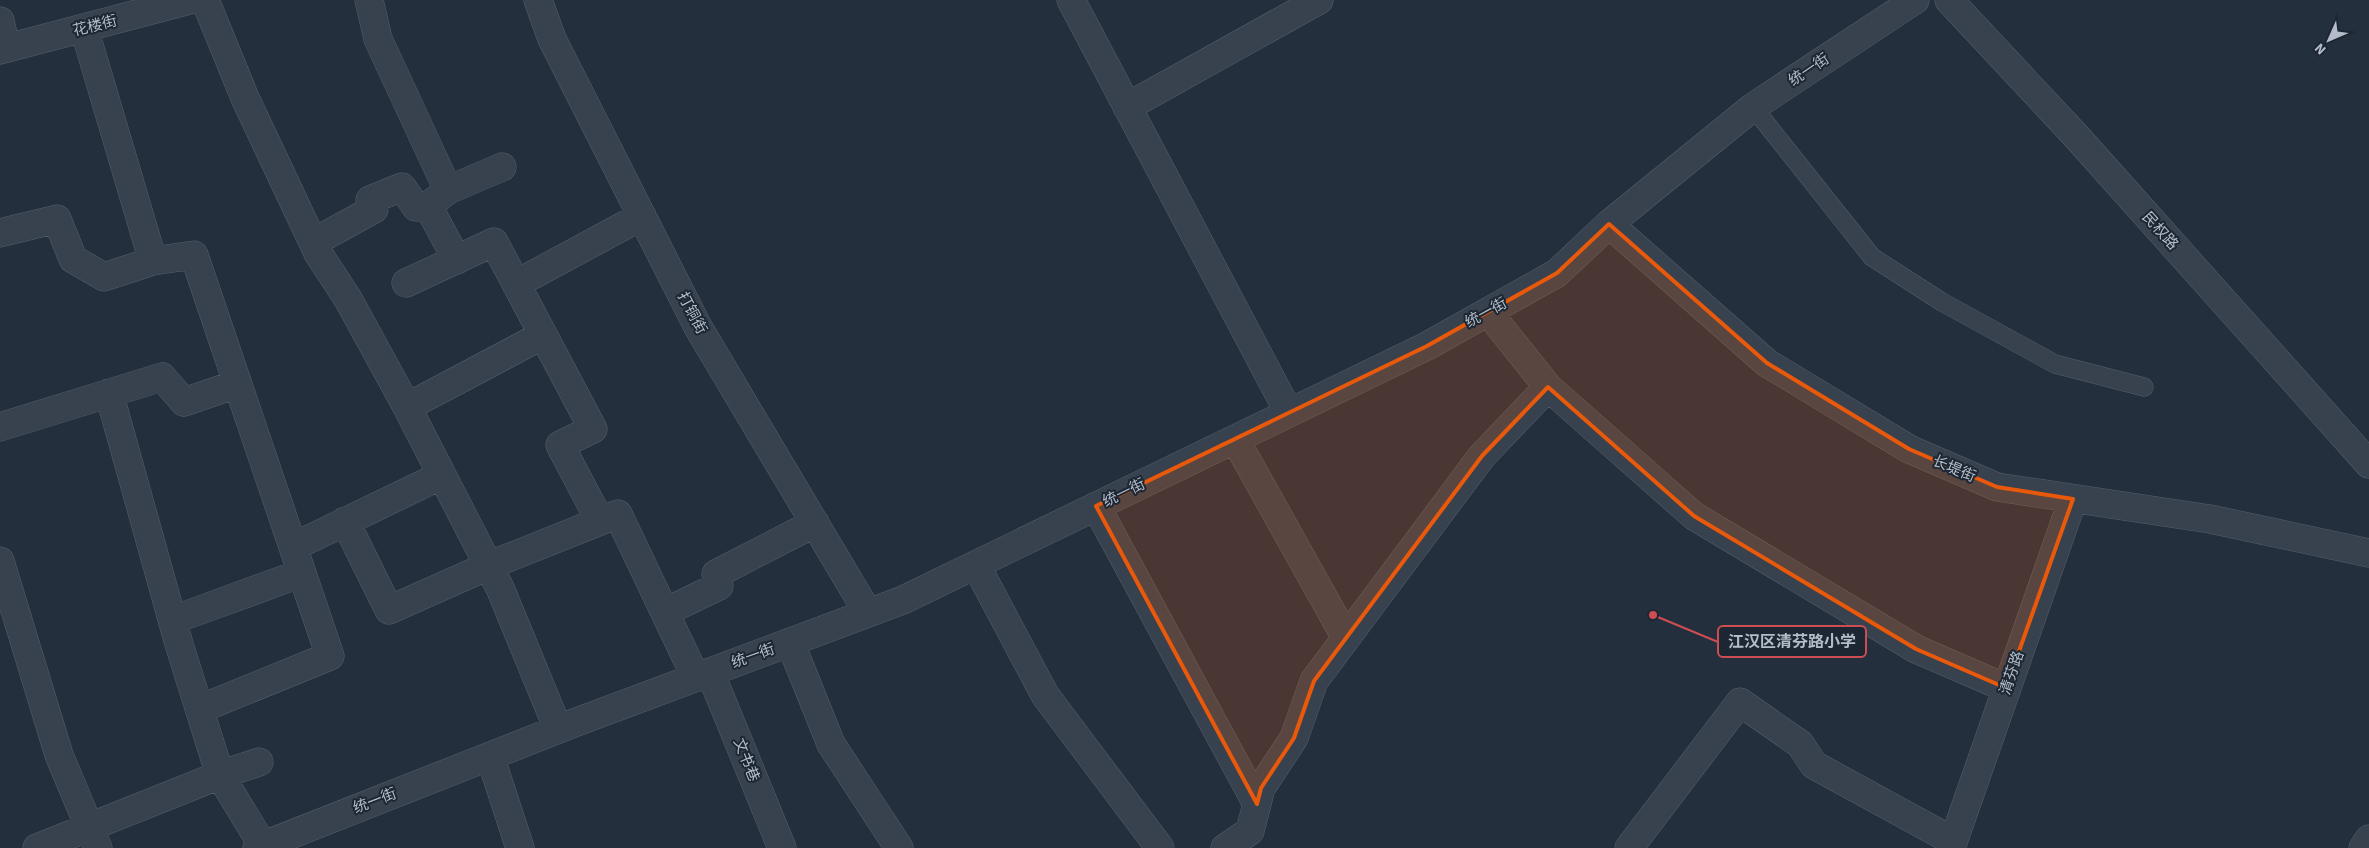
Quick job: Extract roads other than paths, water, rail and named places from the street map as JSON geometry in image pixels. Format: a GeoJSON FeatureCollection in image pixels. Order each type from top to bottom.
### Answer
{"type":"FeatureCollection","features":[{"type":"Feature","properties":{"kind":"street","name":"花楼街"},"geometry":{"type":"LineString","coordinates":[[3,49],[190,0]]}},
{"type":"Feature","properties":{"kind":"street"},"geometry":{"type":"LineString","coordinates":[[205,0],[245,98],[314,242],[407,407],[500,588],[558,729]]}},
{"type":"Feature","properties":{"kind":"street"},"geometry":{"type":"LineString","coordinates":[[368,0],[378,39],[438,198],[457,260]]}},
{"type":"Feature","properties":{"kind":"street","name":"打铜街"},"geometry":{"type":"LineString","coordinates":[[538,0],[552,39],[698,327],[868,613]]}},
{"type":"Feature","properties":{"kind":"street"},"geometry":{"type":"LineString","coordinates":[[1071,0],[1288,413]]}},
{"type":"Feature","properties":{"kind":"street"},"geometry":{"type":"LineString","coordinates":[[1127,107],[1320,0]]}},
{"type":"Feature","properties":{"kind":"street","name":"统一街"},"geometry":{"type":"LineString","coordinates":[[260,847],[558,729],[903,600],[1427,346],[1557,273],[1609,224],[1753,107],[1914,0]]}},
{"type":"Feature","properties":{"kind":"street","name":"民权路"},"geometry":{"type":"LineString","coordinates":[[1949,0],[2076,136],[2369,464]]}},
{"type":"Feature","properties":{"kind":"street"},"geometry":{"type":"LineString","coordinates":[[0,21],[3,49]]}},
{"type":"Feature","properties":{"kind":"street"},"geometry":{"type":"LineString","coordinates":[[84,28],[154,261]]}},
{"type":"Feature","properties":{"kind":"street"},"geometry":{"type":"LineString","coordinates":[[314,242],[374,209],[370,200],[402,187],[416,207],[502,167]]}},
{"type":"Feature","properties":{"kind":"street"},"geometry":{"type":"LineString","coordinates":[[516,284],[642,216]]}},
{"type":"Feature","properties":{"kind":"street"},"geometry":{"type":"LineString","coordinates":[[0,233],[57,219],[72,259],[104,277],[154,261],[194,255],[330,656],[200,708]]}},
{"type":"Feature","properties":{"kind":"street","name":"长堤街"},"geometry":{"type":"LineString","coordinates":[[1609,224],[1767,363],[1908,449],[1997,487],[2210,519],[2369,553]]}},
{"type":"Feature","properties":{"kind":"street"},"geometry":{"type":"LineString","coordinates":[[345,521],[389,610],[488,566],[600,521],[560,445],[593,429],[494,242],[406,283]]}},
{"type":"Feature","properties":{"kind":"street"},"geometry":{"type":"LineString","coordinates":[[1488,312],[1548,387],[1694,516],[1916,648],[2006,688]]}},
{"type":"Feature","properties":{"kind":"street"},"geometry":{"type":"LineString","coordinates":[[407,407],[543,335]]}},
{"type":"Feature","properties":{"kind":"street"},"geometry":{"type":"LineString","coordinates":[[0,427],[162,377],[184,402],[237,384]]}},
{"type":"Feature","properties":{"kind":"street"},"geometry":{"type":"LineString","coordinates":[[1225,848],[1250,830],[1261,788],[1294,738],[1314,681],[1482,456],[1548,387]]}},
{"type":"Feature","properties":{"kind":"street"},"geometry":{"type":"LineString","coordinates":[[109,393],[173,620],[220,775],[260,847]]}},
{"type":"Feature","properties":{"kind":"street"},"geometry":{"type":"LineString","coordinates":[[1235,439],[1346,638]]}},
{"type":"Feature","properties":{"kind":"street"},"geometry":{"type":"LineString","coordinates":[[293,546],[442,475]]}},
{"type":"Feature","properties":{"kind":"street","name":"清芬路"},"geometry":{"type":"LineString","coordinates":[[1952,844],[2073,499]]}},
{"type":"Feature","properties":{"kind":"street"},"geometry":{"type":"LineString","coordinates":[[1096,506],[1257,804]]}},
{"type":"Feature","properties":{"kind":"street","name":"文书巷"},"geometry":{"type":"LineString","coordinates":[[600,521],[618,514],[665,612],[703,675],[782,848]]}},
{"type":"Feature","properties":{"kind":"street"},"geometry":{"type":"LineString","coordinates":[[665,612],[719,586],[716,574],[815,523]]}},
{"type":"Feature","properties":{"kind":"street"},"geometry":{"type":"LineString","coordinates":[[0,561],[59,755],[93,837]]}},
{"type":"Feature","properties":{"kind":"street"},"geometry":{"type":"LineString","coordinates":[[976,565],[1045,695],[1160,848]]}},
{"type":"Feature","properties":{"kind":"street"},"geometry":{"type":"LineString","coordinates":[[173,620],[302,573]]}},
{"type":"Feature","properties":{"kind":"street"},"geometry":{"type":"LineString","coordinates":[[790,642],[831,744],[899,848]]}},
{"type":"Feature","properties":{"kind":"street"},"geometry":{"type":"LineString","coordinates":[[1629,848],[1740,702],[1800,744],[1814,766],[1952,844]]}},
{"type":"Feature","properties":{"kind":"street"},"geometry":{"type":"LineString","coordinates":[[490,756],[520,848]]}},
{"type":"Feature","properties":{"kind":"street"},"geometry":{"type":"LineString","coordinates":[[36,848],[93,837],[220,775],[259,762]]}},
{"type":"Feature","properties":{"kind":"street"},"geometry":{"type":"LineString","coordinates":[[2363,848],[2369,839]]}},
{"type":"Feature","properties":{"kind":"lane"},"geometry":{"type":"LineString","coordinates":[[1753,107],[1872,257],[1942,302],[2055,364],[2144,387]]}},
{"type":"Feature","properties":{"kind":"place","name":"江汉区清芬路小学"},"geometry":{"type":"Point","coordinates":[1653,615]}}]}
